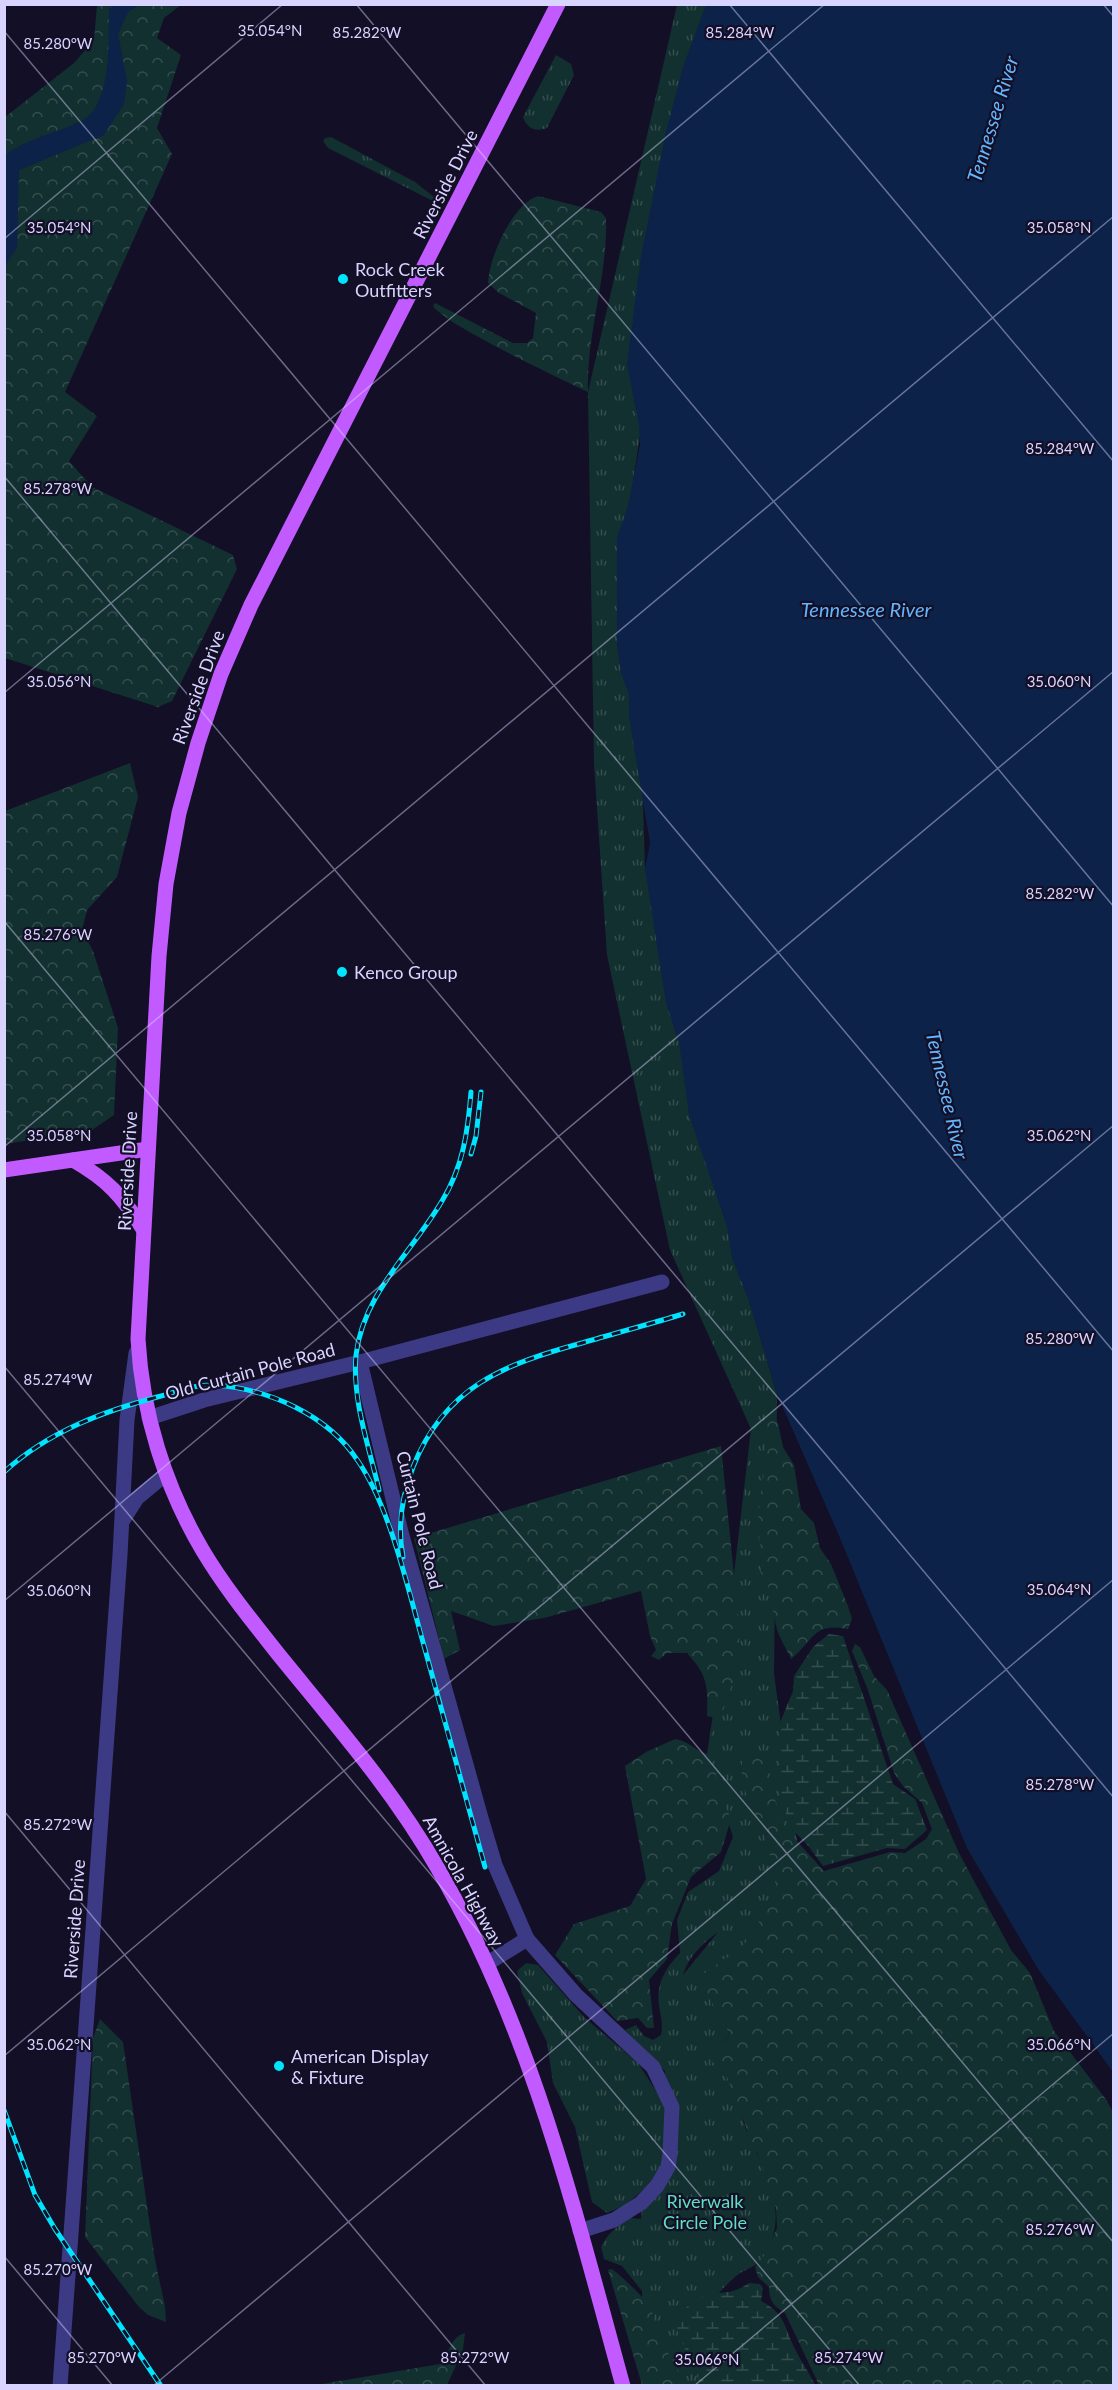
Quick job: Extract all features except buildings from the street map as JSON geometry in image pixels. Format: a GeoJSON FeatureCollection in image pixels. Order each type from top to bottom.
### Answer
{"type":"FeatureCollection","features":[{"type":"Feature","properties":{"kind":"main road","name":"Riverside Drive"},"geometry":{"type":"LineString","coordinates":[[159,1453],[141,1380],[138,1340],[159,956],[166,884],[188,778],[208,709],[251,605],[558,4]]}},
{"type":"Feature","properties":{"kind":"main road"},"geometry":{"type":"LineString","coordinates":[[4,1170],[148,1149]]}},
{"type":"Feature","properties":{"kind":"main road"},"geometry":{"type":"LineString","coordinates":[[73,1160],[97,1173],[116,1190],[143,1229]]}},
{"type":"Feature","properties":{"kind":"main road","name":"Amnicola Highway"},"geometry":{"type":"LineString","coordinates":[[159,1453],[183,1515],[214,1568],[250,1619],[368,1763],[437,1866],[488,1963],[542,2099],[624,2385]]}},
{"type":"Feature","properties":{"kind":"street"},"geometry":{"type":"LineString","coordinates":[[360,1362],[662,1282]]}},
{"type":"Feature","properties":{"kind":"street"},"geometry":{"type":"LineString","coordinates":[[122,1523],[127,1420],[138,1340]]}},
{"type":"Feature","properties":{"kind":"street","name":"Old Curtain Pole Road"},"geometry":{"type":"LineString","coordinates":[[149,1418],[204,1400],[360,1362]]}},
{"type":"Feature","properties":{"kind":"street","name":"Curtain Pole Road"},"geometry":{"type":"LineString","coordinates":[[360,1362],[401,1532],[495,1865],[527,1939],[576,1995],[653,2067],[672,2107],[668,2167],[657,2186],[641,2203],[614,2220],[580,2231]]}},
{"type":"Feature","properties":{"kind":"street","name":"Riverside Drive"},"geometry":{"type":"LineString","coordinates":[[60,2385],[122,1523],[136,1498],[166,1474]]}},
{"type":"Feature","properties":{"kind":"street"},"geometry":{"type":"LineString","coordinates":[[488,1963],[527,1939]]}},
{"type":"Feature","properties":{"kind":"green space"},"geometry":{"type":"Polygon","coordinates":[[[97,5],[181,5],[164,18],[157,38],[181,55],[157,128],[172,154],[65,392],[97,416],[69,461],[92,487],[233,555],[237,569],[172,701],[158,707],[5,658],[5,117],[74,63],[94,40],[97,5]]]}},
{"type":"Feature","properties":{"kind":"green space","name":"Riverwalk Circle Pole"},"geometry":{"type":"Polygon","coordinates":[[[677,5],[708,5],[702,22],[633,482],[645,868],[727,1226],[777,1394],[774,1674],[804,1892],[717,2006],[730,2036],[724,2042],[742,2116],[752,2147],[769,2180],[776,2218],[771,2243],[762,2259],[729,2283],[682,2339],[701,2385],[643,2385],[642,2291],[622,2266],[604,2259],[601,2247],[621,2224],[630,2218],[641,2219],[643,2190],[624,2206],[607,2213],[592,2202],[575,2127],[553,2083],[547,2042],[522,1993],[517,1971],[526,1963],[538,1965],[585,2018],[638,2063],[660,2097],[665,2071],[625,2030],[636,2025],[644,2036],[653,2040],[661,2035],[659,1990],[666,1971],[680,1953],[677,1920],[688,1892],[719,1871],[733,1837],[707,1754],[734,1574],[751,1429],[670,1250],[607,955],[594,764],[588,392],[677,5]],[[718,1932],[688,1962],[683,1975],[718,1932]]]}},
{"type":"Feature","properties":{"kind":"green space"},"geometry":{"type":"Polygon","coordinates":[[[556,55],[571,64],[574,75],[547,128],[539,130],[527,124],[523,117],[556,55]]]}},
{"type":"Feature","properties":{"kind":"green space"},"geometry":{"type":"Polygon","coordinates":[[[331,137],[415,182],[439,201],[435,202],[328,148],[323,141],[331,137]]]}},
{"type":"Feature","properties":{"kind":"green space"},"geometry":{"type":"Polygon","coordinates":[[[538,196],[601,212],[606,218],[604,262],[590,349],[588,392],[480,338],[433,306],[435,303],[513,343],[527,343],[533,338],[536,313],[499,293],[488,283],[497,247],[511,220],[528,201],[538,196]]]}},
{"type":"Feature","properties":{"kind":"green space"},"geometry":{"type":"Polygon","coordinates":[[[130,763],[138,797],[117,877],[87,910],[82,930],[93,951],[118,1028],[114,1115],[92,1130],[5,1144],[5,811],[130,763]]]}},
{"type":"Feature","properties":{"kind":"green space"},"geometry":{"type":"Polygon","coordinates":[[[767,1411],[778,1423],[783,1447],[794,1465],[801,1509],[814,1523],[820,1548],[831,1564],[852,1619],[848,1629],[836,1627],[821,1630],[791,1659],[778,1633],[768,1585],[760,1572],[765,1560],[758,1519],[765,1463],[767,1411]]]}},
{"type":"Feature","properties":{"kind":"green space"},"geometry":{"type":"Polygon","coordinates":[[[721,1446],[740,1635],[733,1682],[720,1719],[707,1716],[707,1697],[703,1675],[687,1653],[667,1653],[659,1660],[651,1656],[656,1650],[650,1636],[641,1591],[544,1618],[494,1626],[451,1611],[460,1650],[444,1659],[414,1538],[721,1446]]]}},
{"type":"Feature","properties":{"kind":"green space"},"geometry":{"type":"Polygon","coordinates":[[[829,1634],[843,1636],[893,1784],[915,1799],[927,1830],[905,1849],[887,1848],[823,1866],[790,1827],[779,1792],[779,1725],[793,1691],[794,1676],[813,1647],[829,1634]]]}},
{"type":"Feature","properties":{"kind":"green space"},"geometry":{"type":"Polygon","coordinates":[[[855,1644],[860,1647],[874,1676],[887,1690],[959,1853],[1011,1950],[1030,1973],[1054,2031],[1113,2112],[1113,2385],[819,2385],[785,2313],[772,2302],[769,2287],[758,2277],[755,2267],[764,2256],[777,2228],[776,2208],[758,2154],[749,2145],[746,2127],[727,2077],[712,2061],[715,2052],[730,2036],[709,1997],[705,1981],[705,1973],[724,1959],[734,1955],[747,1941],[768,1907],[776,1879],[766,1840],[742,1784],[742,1757],[752,1751],[765,1759],[770,1769],[770,1785],[785,1828],[824,1871],[890,1852],[905,1853],[926,1839],[932,1829],[922,1803],[903,1786],[894,1773],[868,1690],[852,1651],[855,1644]]]}},
{"type":"Feature","properties":{"kind":"green space"},"geometry":{"type":"Polygon","coordinates":[[[675,1739],[707,1754],[715,1769],[719,1791],[731,1819],[721,1852],[691,1877],[672,1924],[667,1959],[649,1980],[654,2028],[647,2028],[638,2018],[617,2021],[555,1955],[574,1924],[630,1906],[646,1879],[625,1766],[646,1752],[675,1739]]]}},
{"type":"Feature","properties":{"kind":"green space"},"geometry":{"type":"Polygon","coordinates":[[[100,2019],[123,2042],[166,2322],[148,2315],[139,2307],[85,2237],[93,2038],[100,2019]]]}},
{"type":"Feature","properties":{"kind":"green space"},"geometry":{"type":"Polygon","coordinates":[[[611,2269],[646,2301],[653,2315],[658,2335],[684,2385],[642,2385],[608,2270],[611,2269]]]}},
{"type":"Feature","properties":{"kind":"green space"},"geometry":{"type":"Polygon","coordinates":[[[749,2283],[760,2284],[763,2288],[761,2301],[780,2316],[795,2350],[815,2385],[701,2385],[677,2329],[680,2317],[690,2304],[699,2298],[732,2291],[749,2283]]]}},
{"type":"Feature","properties":{"kind":"green space"},"geometry":{"type":"Polygon","coordinates":[[[465,2333],[463,2350],[447,2385],[316,2385],[440,2364],[456,2338],[465,2333]]]}},
{"type":"Feature","properties":{"kind":"water"},"geometry":{"type":"Polygon","coordinates":[[[115,4],[139,5],[128,12],[118,34],[127,81],[124,104],[104,135],[19,170],[17,248],[5,266],[5,155],[23,144],[81,121],[91,113],[104,87],[107,71],[109,9],[115,4]]]}},
{"type":"Feature","properties":{"kind":"water","name":"Tennessee River"},"geometry":{"type":"Polygon","coordinates":[[[706,5],[1113,5],[1113,2072],[1038,1969],[967,1848],[840,1538],[777,1394],[749,1301],[732,1258],[727,1226],[689,1115],[679,1042],[666,1003],[645,868],[650,843],[629,717],[629,694],[621,673],[617,645],[617,538],[628,506],[640,445],[639,425],[627,364],[641,256],[666,132],[683,67],[706,5]]]}},
{"type":"Feature","properties":{"kind":"railway"},"geometry":{"type":"LineString","coordinates":[[379,1490],[356,1389],[356,1355],[360,1333],[378,1293],[430,1220],[455,1175],[463,1148],[471,1092]]}},
{"type":"Feature","properties":{"kind":"railway"},"geometry":{"type":"LineString","coordinates":[[471,1154],[476,1136],[481,1092]]}},
{"type":"Feature","properties":{"kind":"railway"},"geometry":{"type":"LineString","coordinates":[[403,1557],[400,1534],[402,1511],[413,1467],[426,1439],[442,1416],[460,1398],[481,1382],[528,1360],[683,1314]]}},
{"type":"Feature","properties":{"kind":"railway"},"geometry":{"type":"LineString","coordinates":[[4,1472],[40,1445],[78,1424],[119,1408],[201,1386],[215,1385],[256,1392],[296,1407],[331,1430],[358,1461],[381,1504],[390,1528],[485,1867]]}},
{"type":"Feature","properties":{"kind":"railway"},"geometry":{"type":"LineString","coordinates":[[4,2110],[35,2195],[55,2229],[161,2386]]}},
{"type":"Feature","properties":{"kind":"place","name":"Rock Creek Outfitters"},"geometry":{"type":"Point","coordinates":[343,279]}},
{"type":"Feature","properties":{"kind":"place","name":"Kenco Group"},"geometry":{"type":"Point","coordinates":[342,972]}},
{"type":"Feature","properties":{"kind":"place","name":"American Display & Fixture"},"geometry":{"type":"Point","coordinates":[279,2066]}}]}
